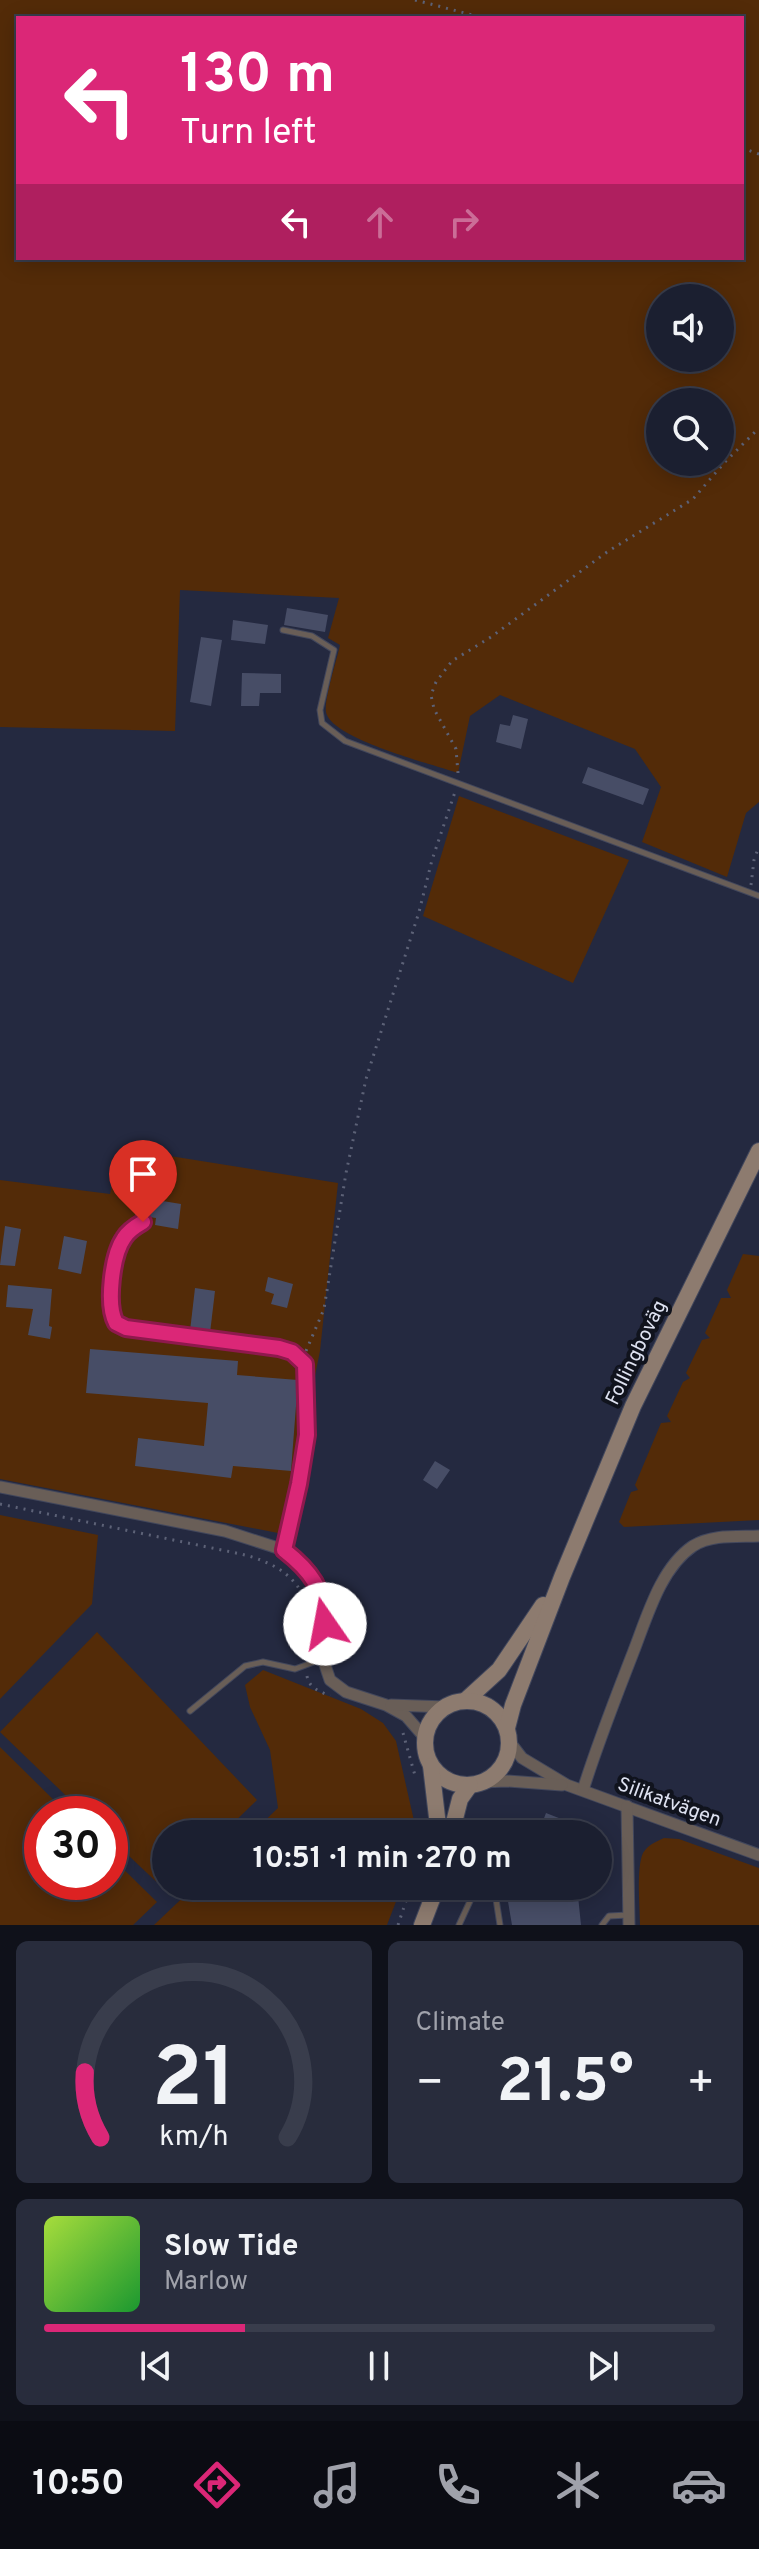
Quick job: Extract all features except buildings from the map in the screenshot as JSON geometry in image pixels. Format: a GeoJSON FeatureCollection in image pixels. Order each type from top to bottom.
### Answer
{"type":"FeatureCollection","features":[{"type":"Feature","properties":{"kind":"main road","name":"Follingboväg"},"geometry":{"type":"LineString","coordinates":[[508,1735],[513,1705],[633,1406],[759,1151]]}},
{"type":"Feature","properties":{"kind":"main road","name":"Follingboväg"},"geometry":{"type":"LineString","coordinates":[[465,1701],[499,1670],[562,1577]]}},
{"type":"Feature","properties":{"kind":"main road"},"geometry":{"type":"LineString","coordinates":[[437,1820],[431,1764],[426,1752],[431,1723],[446,1707],[465,1701],[477,1702],[493,1710],[508,1735],[508,1753],[501,1769],[476,1784],[460,1799],[455,1820]]}},
{"type":"Feature","properties":{"kind":"main road"},"geometry":{"type":"LineString","coordinates":[[431,1764],[445,1779],[454,1783],[476,1784]]}},
{"type":"Feature","properties":{"kind":"main road"},"geometry":{"type":"LineString","coordinates":[[422,1925],[431,1900]]}},
{"type":"Feature","properties":{"kind":"street"},"geometry":{"type":"LineString","coordinates":[[0,1487],[225,1531],[284,1550],[309,1571],[321,1591],[325,1614],[323,1659],[330,1680],[346,1692],[386,1705],[406,1716],[426,1739]]}},
{"type":"Feature","properties":{"kind":"street"},"geometry":{"type":"LineString","coordinates":[[583,1790],[656,1595],[669,1574],[696,1544],[717,1537],[759,1536]]}},
{"type":"Feature","properties":{"kind":"street"},"geometry":{"type":"LineString","coordinates":[[386,1705],[446,1707]]}},
{"type":"Feature","properties":{"kind":"street"},"geometry":{"type":"LineString","coordinates":[[508,1735],[522,1758],[567,1785]]}},
{"type":"Feature","properties":{"kind":"street"},"geometry":{"type":"LineString","coordinates":[[476,1784],[507,1781],[567,1785]]}},
{"type":"Feature","properties":{"kind":"street","name":"Silikatvägen"},"geometry":{"type":"LineString","coordinates":[[567,1785],[759,1855]]}},
{"type":"Feature","properties":{"kind":"street"},"geometry":{"type":"LineString","coordinates":[[627,1806],[629,1920]]}},
{"type":"Feature","properties":{"kind":"lane"},"geometry":{"type":"LineString","coordinates":[[283,630],[312,636],[334,650],[320,710],[322,723],[345,741],[759,896]]}},
{"type":"Feature","properties":{"kind":"lane"},"geometry":{"type":"LineString","coordinates":[[143,1222],[126,1234],[116,1252],[110,1307],[116,1323],[126,1328],[279,1348],[292,1352],[302,1360],[306,1369],[307,1435],[284,1550]]}},
{"type":"Feature","properties":{"kind":"lane"},"geometry":{"type":"LineString","coordinates":[[190,1711],[245,1666],[263,1662],[295,1669],[323,1659]]}},
{"type":"Feature","properties":{"kind":"lane"},"geometry":{"type":"LineString","coordinates":[[459,1925],[471,1900]]}},
{"type":"Feature","properties":{"kind":"lane"},"geometry":{"type":"LineString","coordinates":[[496,1900],[500,1925]]}},
{"type":"Feature","properties":{"kind":"lane"},"geometry":{"type":"LineString","coordinates":[[602,1925],[609,1916],[629,1920]]}},
{"type":"Feature","properties":{"kind":"path"},"geometry":{"type":"LineString","coordinates":[[415,0],[476,16]]}},
{"type":"Feature","properties":{"kind":"path"},"geometry":{"type":"LineString","coordinates":[[302,1360],[324,1309],[346,1173],[366,1079],[457,782],[456,749],[434,709],[431,695],[436,682],[452,661],[491,637],[607,552],[693,499],[759,428]]}},
{"type":"Feature","properties":{"kind":"path"},"geometry":{"type":"LineString","coordinates":[[751,893],[754,860],[759,846]]}},
{"type":"Feature","properties":{"kind":"path"},"geometry":{"type":"LineString","coordinates":[[0,1504],[260,1558],[278,1567],[292,1579],[306,1605],[309,1684],[338,1699]]}},
{"type":"Feature","properties":{"kind":"path"},"geometry":{"type":"LineString","coordinates":[[399,1728],[404,1735],[416,1779]]}},
{"type":"Feature","properties":{"kind":"path"},"geometry":{"type":"LineString","coordinates":[[398,1925],[406,1900]]}},
{"type":"Feature","properties":{"kind":"shaded area"},"geometry":{"type":"Polygon","coordinates":[[[0,0],[759,0],[759,802],[746,813],[727,877],[642,842],[661,787],[635,749],[500,695],[470,716],[458,773],[384,749],[345,732],[332,722],[326,712],[340,645],[328,638],[339,598],[180,590],[175,731],[0,727],[0,0]]]}},
{"type":"Feature","properties":{"kind":"shaded area"},"geometry":{"type":"Polygon","coordinates":[[[459,796],[629,860],[573,983],[423,916],[459,796]]]}},
{"type":"Feature","properties":{"kind":"shaded area"},"geometry":{"type":"Polygon","coordinates":[[[120,1148],[338,1183],[320,1351],[283,1534],[0,1479],[0,1180],[110,1194],[120,1148]]]}},
{"type":"Feature","properties":{"kind":"shaded area"},"geometry":{"type":"Polygon","coordinates":[[[743,1254],[759,1256],[759,1520],[624,1527],[619,1522],[631,1492],[638,1490],[635,1485],[661,1423],[671,1422],[667,1416],[683,1382],[690,1378],[686,1373],[702,1340],[710,1338],[705,1333],[721,1298],[731,1298],[727,1290],[743,1254]]]}},
{"type":"Feature","properties":{"kind":"shaded area"},"geometry":{"type":"Polygon","coordinates":[[[0,1515],[98,1535],[92,1604],[0,1699],[0,1515]]]}},
{"type":"Feature","properties":{"kind":"shaded area"},"geometry":{"type":"Polygon","coordinates":[[[97,1632],[257,1800],[236,1820],[152,1820],[152,1878],[128,1855],[128,1796],[66,1796],[0,1732],[97,1632]]]}},
{"type":"Feature","properties":{"kind":"shaded area"},"geometry":{"type":"Polygon","coordinates":[[[263,1670],[361,1709],[383,1723],[396,1741],[414,1820],[266,1820],[278,1808],[270,1750],[250,1707],[245,1685],[263,1670]]]}},
{"type":"Feature","properties":{"kind":"shaded area"},"geometry":{"type":"Polygon","coordinates":[[[0,1747],[50,1796],[24,1796],[24,1900],[128,1900],[128,1874],[157,1902],[133,1925],[0,1925],[0,1747]]]}},
{"type":"Feature","properties":{"kind":"shaded area"},"geometry":{"type":"Polygon","coordinates":[[[664,1838],[679,1839],[759,1868],[759,1925],[640,1925],[641,1860],[647,1848],[664,1838]]]}},
{"type":"Feature","properties":{"kind":"shaded area"},"geometry":{"type":"Polygon","coordinates":[[[180,1900],[397,1900],[387,1925],[154,1925],[180,1900]]]}},
{"type":"Feature","properties":{"kind":"route"},"geometry":{"type":"LineString","coordinates":[[143,1222],[126,1234],[116,1252],[110,1307],[116,1323],[126,1328],[279,1348],[299,1356],[305,1364],[307,1435],[284,1550],[309,1571],[321,1591],[325,1624]]}}]}
